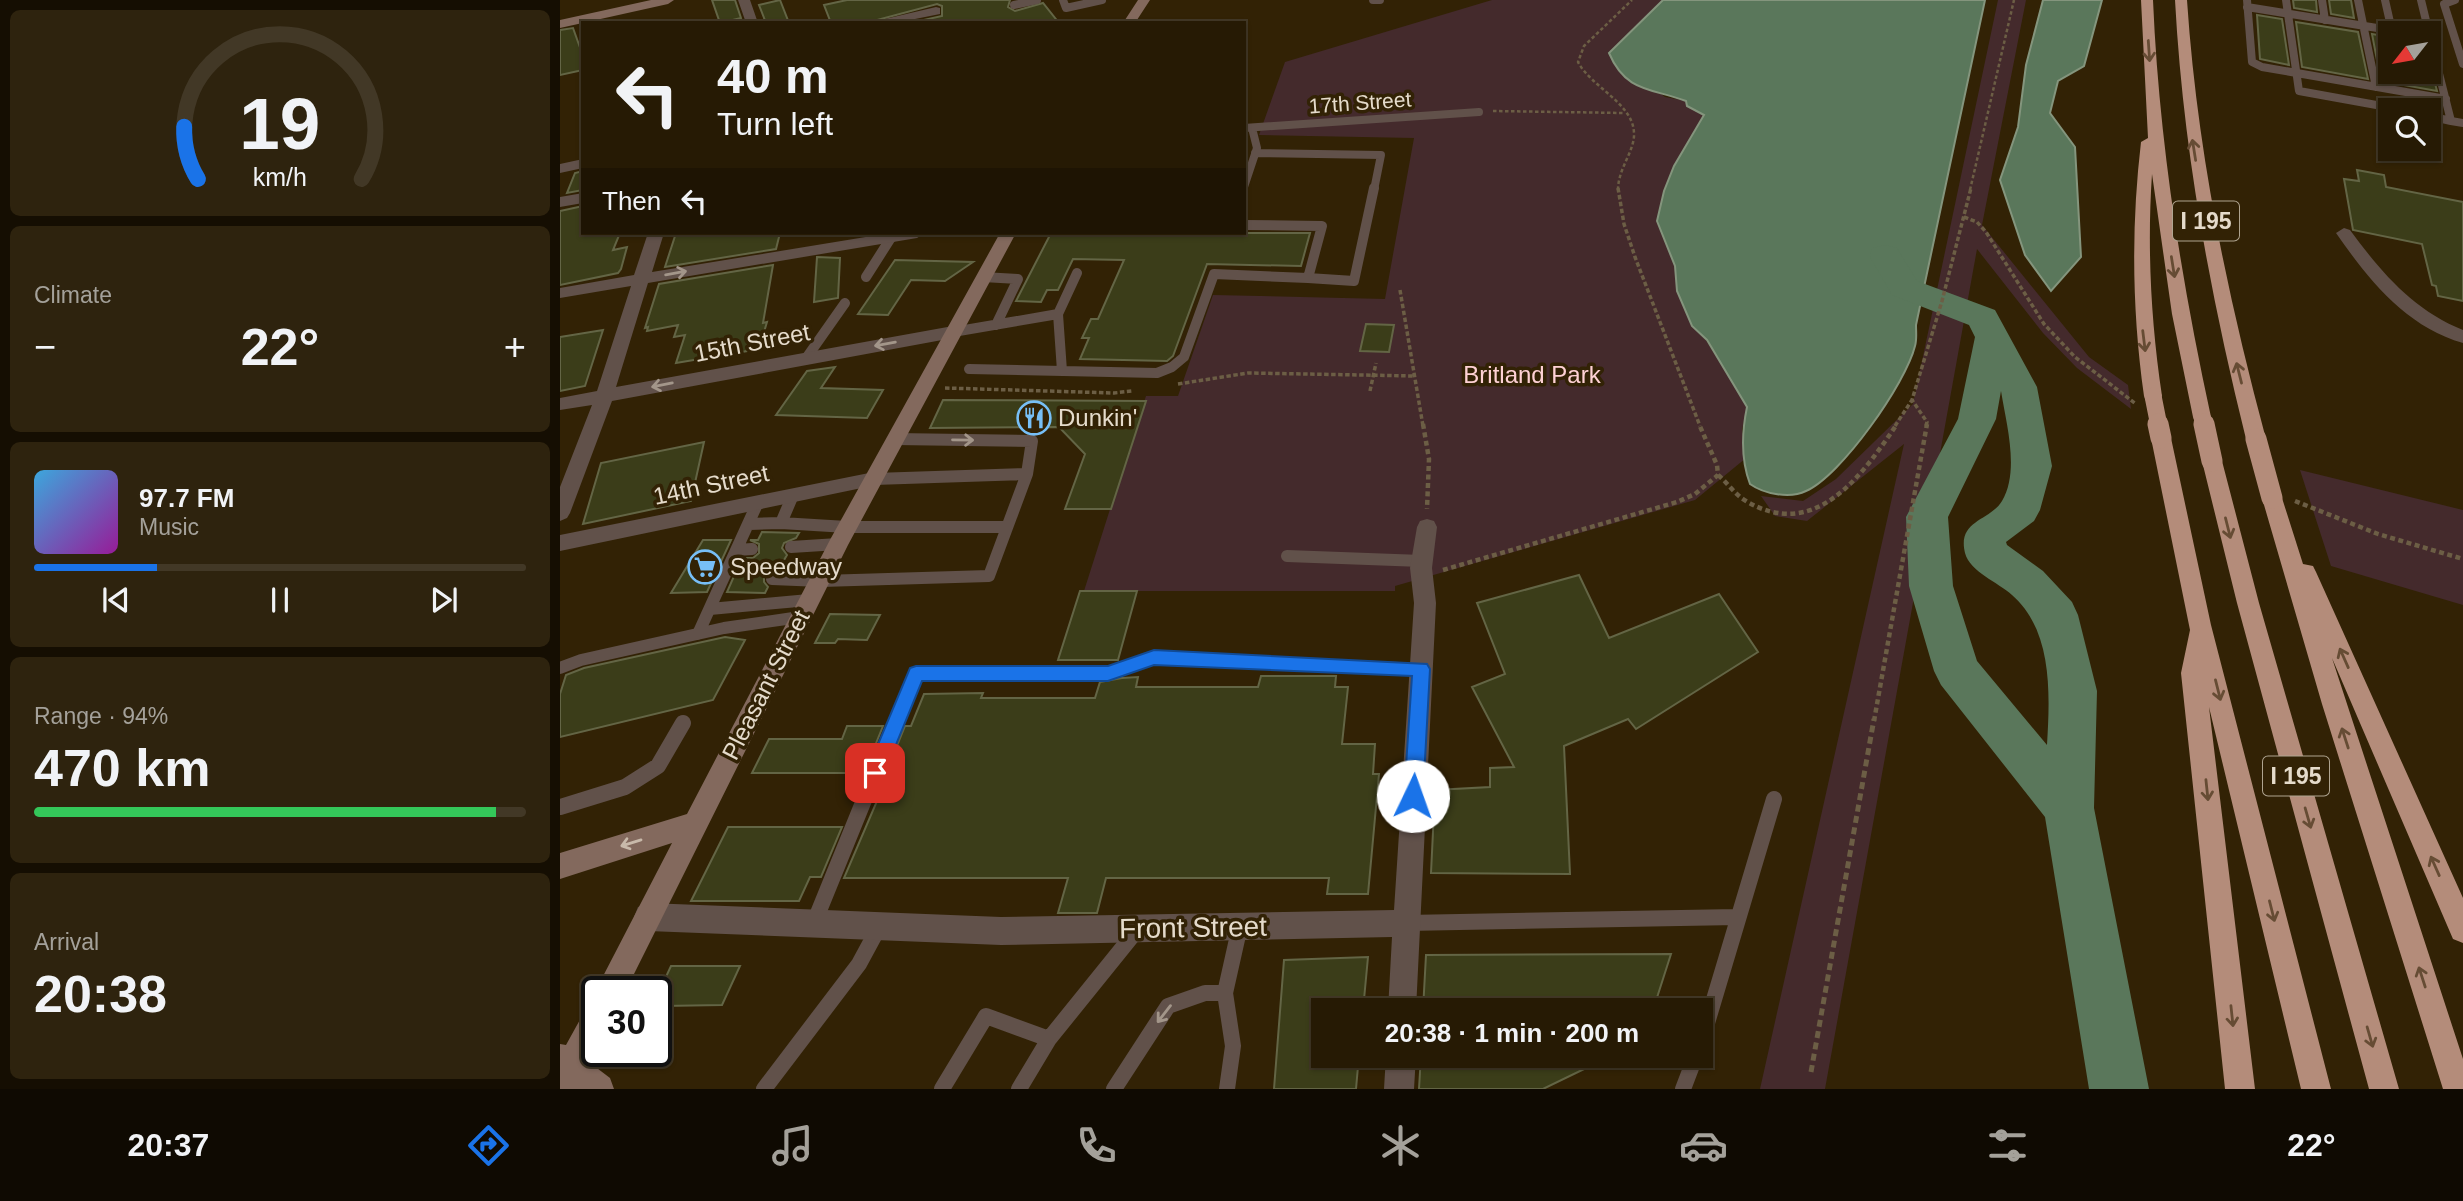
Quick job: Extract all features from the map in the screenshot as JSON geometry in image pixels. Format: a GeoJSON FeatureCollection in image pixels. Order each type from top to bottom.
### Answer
{"type":"FeatureCollection","features":[{"type":"Feature","properties":{"kind":"highway","name":"I 195"},"geometry":{"type":"LineString","coordinates":[[2147,0],[2153,102],[2172,264],[2202,417],[2248,603],[2384,1089]]}},
{"type":"Feature","properties":{"kind":"highway","name":"I 195"},"geometry":{"type":"LineString","coordinates":[[2181,0],[2186,85],[2198,171],[2224,309],[2256,439],[2334,704],[2458,1089]]}},
{"type":"Feature","properties":{"kind":"highway"},"geometry":{"type":"LineString","coordinates":[[2153,102],[2141,201],[2141,288],[2153,396],[2200,625],[2316,1089]]}},
{"type":"Feature","properties":{"kind":"highway"},"geometry":{"type":"LineString","coordinates":[[2272,499],[2463,929]]}},
{"type":"Feature","properties":{"kind":"highway"},"geometry":{"type":"LineString","coordinates":[[2200,625],[2193,673],[2240,1089]]}},
{"type":"Feature","properties":{"kind":"main road"},"geometry":{"type":"LineString","coordinates":[[560,24],[647,2],[668,0]]}},
{"type":"Feature","properties":{"kind":"main road"},"geometry":{"type":"LineString","coordinates":[[1128,21],[1144,0]]}},
{"type":"Feature","properties":{"kind":"main road","name":"Pleasant Street"},"geometry":{"type":"LineString","coordinates":[[618,976],[804,609],[1007,235]]}},
{"type":"Feature","properties":{"kind":"main road"},"geometry":{"type":"LineString","coordinates":[[560,866],[696,823]]}},
{"type":"Feature","properties":{"kind":"main road"},"geometry":{"type":"LineString","coordinates":[[581,1043],[564,1070],[599,1089]]}},
{"type":"Feature","properties":{"kind":"street"},"geometry":{"type":"LineString","coordinates":[[744,0],[751,21]]}},
{"type":"Feature","properties":{"kind":"street"},"geometry":{"type":"LineString","coordinates":[[884,21],[936,11]]}},
{"type":"Feature","properties":{"kind":"street"},"geometry":{"type":"LineString","coordinates":[[560,169],[581,164]]}},
{"type":"Feature","properties":{"kind":"street"},"geometry":{"type":"LineString","coordinates":[[560,202],[581,198]]}},
{"type":"Feature","properties":{"kind":"street"},"geometry":{"type":"LineString","coordinates":[[2344,233],[2375,274],[2410,311],[2463,337]]}},
{"type":"Feature","properties":{"kind":"street"},"geometry":{"type":"LineString","coordinates":[[560,513],[604,397],[655,235]]}},
{"type":"Feature","properties":{"kind":"street"},"geometry":{"type":"LineString","coordinates":[[560,293],[893,235]]}},
{"type":"Feature","properties":{"kind":"street","name":"15th Street"},"geometry":{"type":"LineString","coordinates":[[560,404],[953,332]]}},
{"type":"Feature","properties":{"kind":"street","name":"14th Street"},"geometry":{"type":"LineString","coordinates":[[560,543],[874,479]]}},
{"type":"Feature","properties":{"kind":"street"},"geometry":{"type":"LineString","coordinates":[[1403,998],[1425,603],[1422,569],[1427,527]]}},
{"type":"Feature","properties":{"kind":"street","name":"Front Street"},"geometry":{"type":"LineString","coordinates":[[648,917],[1001,931],[1406,923]]}},
{"type":"Feature","properties":{"kind":"street"},"geometry":{"type":"LineString","coordinates":[[1399,1089],[1400,1068]]}},
{"type":"Feature","properties":{"kind":"lane"},"geometry":{"type":"LineString","coordinates":[[1014,5],[1037,0]]}},
{"type":"Feature","properties":{"kind":"lane"},"geometry":{"type":"LineString","coordinates":[[1063,0],[1066,8],[1102,0]]}},
{"type":"Feature","properties":{"kind":"lane"},"geometry":{"type":"LineString","coordinates":[[1373,0],[1380,0]]}},
{"type":"Feature","properties":{"kind":"lane"},"geometry":{"type":"LineString","coordinates":[[2286,0],[2299,92],[2378,106]]}},
{"type":"Feature","properties":{"kind":"lane"},"geometry":{"type":"LineString","coordinates":[[2322,0],[2325,20]]}},
{"type":"Feature","properties":{"kind":"lane"},"geometry":{"type":"LineString","coordinates":[[2358,0],[2376,87]]}},
{"type":"Feature","properties":{"kind":"lane"},"geometry":{"type":"LineString","coordinates":[[2385,0],[2390,21]]}},
{"type":"Feature","properties":{"kind":"lane"},"geometry":{"type":"LineString","coordinates":[[2421,0],[2426,21]]}},
{"type":"Feature","properties":{"kind":"lane"},"geometry":{"type":"LineString","coordinates":[[2455,0],[2444,4],[2463,64]]}},
{"type":"Feature","properties":{"kind":"lane"},"geometry":{"type":"LineString","coordinates":[[2378,28],[2288,14],[2247,4],[2252,62],[2262,67],[2446,99]]}},
{"type":"Feature","properties":{"kind":"lane"},"geometry":{"type":"LineString","coordinates":[[2441,80],[2451,121]]}},
{"type":"Feature","properties":{"kind":"lane","name":"17th Street"},"geometry":{"type":"LineString","coordinates":[[1248,128],[1479,112]]}},
{"type":"Feature","properties":{"kind":"lane"},"geometry":{"type":"LineString","coordinates":[[2441,119],[2463,123]]}},
{"type":"Feature","properties":{"kind":"lane"},"geometry":{"type":"LineString","coordinates":[[1246,181],[1255,153],[1248,128]]}},
{"type":"Feature","properties":{"kind":"lane"},"geometry":{"type":"LineString","coordinates":[[969,369],[1157,373],[1172,367],[1184,357],[1214,274],[1354,281],[1381,155],[1255,153]]}},
{"type":"Feature","properties":{"kind":"lane"},"geometry":{"type":"LineString","coordinates":[[1246,225],[1322,226],[1308,278]]}},
{"type":"Feature","properties":{"kind":"lane"},"geometry":{"type":"LineString","coordinates":[[866,277],[893,235]]}},
{"type":"Feature","properties":{"kind":"lane"},"geometry":{"type":"LineString","coordinates":[[1062,371],[1058,314],[1077,273]]}},
{"type":"Feature","properties":{"kind":"lane"},"geometry":{"type":"LineString","coordinates":[[983,277],[1018,279],[996,325]]}},
{"type":"Feature","properties":{"kind":"lane"},"geometry":{"type":"LineString","coordinates":[[807,357],[845,303]]}},
{"type":"Feature","properties":{"kind":"lane"},"geometry":{"type":"LineString","coordinates":[[953,332],[1058,314]]}},
{"type":"Feature","properties":{"kind":"lane"},"geometry":{"type":"LineString","coordinates":[[772,579],[821,581],[989,576],[1027,474],[1032,440],[895,439]]}},
{"type":"Feature","properties":{"kind":"lane"},"geometry":{"type":"LineString","coordinates":[[874,479],[1027,474]]}},
{"type":"Feature","properties":{"kind":"lane"},"geometry":{"type":"LineString","coordinates":[[782,523],[793,495]]}},
{"type":"Feature","properties":{"kind":"lane"},"geometry":{"type":"LineString","coordinates":[[698,634],[729,578],[737,550],[758,502]]}},
{"type":"Feature","properties":{"kind":"lane"},"geometry":{"type":"LineString","coordinates":[[750,524],[782,523],[843,536]]}},
{"type":"Feature","properties":{"kind":"lane"},"geometry":{"type":"LineString","coordinates":[[791,547],[843,536],[1007,527]]}},
{"type":"Feature","properties":{"kind":"lane"},"geometry":{"type":"LineString","coordinates":[[737,550],[752,549]]}},
{"type":"Feature","properties":{"kind":"lane"},"geometry":{"type":"LineString","coordinates":[[1287,556],[1422,569]]}},
{"type":"Feature","properties":{"kind":"lane"},"geometry":{"type":"LineString","coordinates":[[710,609],[804,609]]}},
{"type":"Feature","properties":{"kind":"lane"},"geometry":{"type":"LineString","coordinates":[[560,668],[581,660],[804,609]]}},
{"type":"Feature","properties":{"kind":"lane"},"geometry":{"type":"LineString","coordinates":[[814,923],[916,673],[1108,673],[1154,657],[1421,669]]}},
{"type":"Feature","properties":{"kind":"lane"},"geometry":{"type":"LineString","coordinates":[[560,807],[625,787],[658,766],[683,723]]}},
{"type":"Feature","properties":{"kind":"lane"},"geometry":{"type":"LineString","coordinates":[[1713,1008],[1737,917],[1774,799]]}},
{"type":"Feature","properties":{"kind":"lane","name":"Front Street"},"geometry":{"type":"LineString","coordinates":[[1406,923],[1737,917]]}},
{"type":"Feature","properties":{"kind":"lane"},"geometry":{"type":"LineString","coordinates":[[765,1089],[859,964],[879,926]]}},
{"type":"Feature","properties":{"kind":"lane"},"geometry":{"type":"LineString","coordinates":[[1227,1089],[1233,1046],[1225,993],[1240,926]]}},
{"type":"Feature","properties":{"kind":"lane"},"geometry":{"type":"LineString","coordinates":[[1019,1089],[1049,1039],[1138,928]]}},
{"type":"Feature","properties":{"kind":"lane"},"geometry":{"type":"LineString","coordinates":[[1114,1089],[1168,1006],[1205,993],[1225,993]]}},
{"type":"Feature","properties":{"kind":"lane"},"geometry":{"type":"LineString","coordinates":[[942,1089],[986,1016],[1049,1039]]}},
{"type":"Feature","properties":{"kind":"lane"},"geometry":{"type":"LineString","coordinates":[[1683,1089],[1691,1068]]}},
{"type":"Feature","properties":{"kind":"path"},"geometry":{"type":"LineString","coordinates":[[1632,0],[1584,47],[1578,62],[1588,80],[1625,113],[1635,133],[1619,167],[1617,187],[1630,244],[1717,465],[1718,475],[1744,500],[1764,510],[1805,515],[1840,496],[1893,430],[1912,400],[1935,330],[1964,217],[2014,0]]}},
{"type":"Feature","properties":{"kind":"path"},"geometry":{"type":"LineString","coordinates":[[1479,112],[1625,113]]}},
{"type":"Feature","properties":{"kind":"path"},"geometry":{"type":"LineString","coordinates":[[1964,217],[1977,222],[1986,232],[2044,324],[2091,370]]}},
{"type":"Feature","properties":{"kind":"path"},"geometry":{"type":"LineString","coordinates":[[1400,290],[1429,459],[1427,527]]}},
{"type":"Feature","properties":{"kind":"path"},"geometry":{"type":"LineString","coordinates":[[1370,391],[1376,363]]}},
{"type":"Feature","properties":{"kind":"path"},"geometry":{"type":"LineString","coordinates":[[1811,1072],[1927,422],[1912,400]]}},
{"type":"Feature","properties":{"kind":"path"},"geometry":{"type":"LineString","coordinates":[[1422,569],[1677,502],[1695,494],[1718,475]]}},
{"type":"Feature","properties":{"kind":"green space","name":"Britland Park"},"geometry":{"type":"Polygon","coordinates":[[[1492,0],[1663,0],[1609,53],[1665,97],[1687,101],[1688,106],[1704,115],[1674,166],[1657,221],[1675,266],[1677,291],[1692,326],[1706,340],[1748,407],[1742,429],[1746,458],[1695,500],[1395,586],[1395,591],[1084,591],[1146,396],[1178,396],[1213,295],[1385,299],[1414,138],[1259,135],[1285,62],[1492,0]]]}},
{"type":"Feature","properties":{"kind":"green space"},"geometry":{"type":"Polygon","coordinates":[[[1998,0],[2026,0],[1982,225],[2089,357],[2128,385],[2131,409],[2077,368],[2043,333],[1977,249],[1825,1089],[1760,1089],[1904,444],[1807,521],[1775,516],[1761,496],[1803,501],[1836,479],[1913,404],[1998,0]]]}},
{"type":"Feature","properties":{"kind":"green space"},"geometry":{"type":"Polygon","coordinates":[[[2300,470],[2463,510],[2463,605],[2331,566],[2300,470]]]}},
{"type":"Feature","properties":{"kind":"shaded area"},"geometry":{"type":"Polygon","coordinates":[[[1663,0],[1985,0],[1916,325],[1916,344],[1899,382],[1870,427],[1837,467],[1820,482],[1800,493],[1777,494],[1750,484],[1743,446],[1747,407],[1707,340],[1692,326],[1677,291],[1675,266],[1657,221],[1664,191],[1674,166],[1704,115],[1687,106],[1686,101],[1651,91],[1632,82],[1623,76],[1609,53],[1663,0]]]}},
{"type":"Feature","properties":{"kind":"shaded area"},"geometry":{"type":"Polygon","coordinates":[[[2043,0],[2102,0],[2084,66],[2058,81],[2050,113],[2075,147],[2081,257],[2051,291],[2025,255],[2000,180],[2018,127],[2026,65],[2043,0]]]}},
{"type":"Feature","properties":{"kind":"building"},"geometry":{"type":"Polygon","coordinates":[[[712,0],[735,0],[741,18],[719,21],[712,0]]]}},
{"type":"Feature","properties":{"kind":"building"},"geometry":{"type":"Polygon","coordinates":[[[780,0],[788,21],[765,21],[759,5],[780,0]]]}},
{"type":"Feature","properties":{"kind":"building"},"geometry":{"type":"Polygon","coordinates":[[[847,0],[1010,0],[1008,7],[1015,11],[1043,3],[1057,21],[919,21],[942,16],[942,6],[937,4],[873,21],[830,21],[824,5],[847,0]]]}},
{"type":"Feature","properties":{"kind":"building"},"geometry":{"type":"Polygon","coordinates":[[[2293,0],[2316,0],[2317,12],[2294,8],[2293,0]]]}},
{"type":"Feature","properties":{"kind":"building"},"geometry":{"type":"Polygon","coordinates":[[[2329,0],[2351,0],[2354,18],[2331,14],[2329,0]]]}},
{"type":"Feature","properties":{"kind":"building"},"geometry":{"type":"Polygon","coordinates":[[[2257,15],[2282,19],[2289,65],[2260,59],[2257,15]]]}},
{"type":"Feature","properties":{"kind":"building"},"geometry":{"type":"Polygon","coordinates":[[[2296,22],[2358,32],[2368,79],[2302,67],[2296,22]]]}},
{"type":"Feature","properties":{"kind":"building"},"geometry":{"type":"Polygon","coordinates":[[[573,28],[581,50],[581,70],[560,75],[560,30],[573,28]]]}},
{"type":"Feature","properties":{"kind":"building"},"geometry":{"type":"Polygon","coordinates":[[[2372,34],[2378,35],[2378,65],[2372,34]]]}},
{"type":"Feature","properties":{"kind":"building"},"geometry":{"type":"Polygon","coordinates":[[[2398,84],[2435,84],[2437,91],[2398,84]]]}},
{"type":"Feature","properties":{"kind":"building"},"geometry":{"type":"Polygon","coordinates":[[[2357,170],[2384,175],[2386,187],[2463,202],[2463,301],[2438,296],[2436,286],[2432,285],[2422,244],[2353,230],[2344,179],[2359,181],[2357,170]]]}},
{"type":"Feature","properties":{"kind":"building"},"geometry":{"type":"Polygon","coordinates":[[[581,172],[581,190],[567,193],[575,173],[581,172]]]}},
{"type":"Feature","properties":{"kind":"building"},"geometry":{"type":"Polygon","coordinates":[[[581,206],[581,235],[619,235],[613,250],[627,247],[618,273],[560,285],[560,211],[581,206]]]}},
{"type":"Feature","properties":{"kind":"building"},"geometry":{"type":"Polygon","coordinates":[[[1310,233],[1301,266],[1207,264],[1173,356],[1167,361],[1080,359],[1089,338],[1082,338],[1091,319],[1098,319],[1124,260],[1073,259],[1058,290],[1047,290],[1041,302],[1016,301],[1050,235],[1310,233]]]}},
{"type":"Feature","properties":{"kind":"building"},"geometry":{"type":"Polygon","coordinates":[[[675,235],[780,235],[776,249],[665,267],[675,235]]]}},
{"type":"Feature","properties":{"kind":"building"},"geometry":{"type":"Polygon","coordinates":[[[817,257],[840,258],[838,298],[814,302],[817,257]]]}},
{"type":"Feature","properties":{"kind":"building"},"geometry":{"type":"Polygon","coordinates":[[[895,260],[973,262],[945,281],[911,280],[888,315],[858,314],[895,260]]]}},
{"type":"Feature","properties":{"kind":"building"},"geometry":{"type":"Polygon","coordinates":[[[773,265],[763,323],[767,322],[759,349],[676,363],[685,335],[674,337],[678,325],[647,331],[648,327],[645,328],[659,284],[773,265]]]}},
{"type":"Feature","properties":{"kind":"building"},"geometry":{"type":"Polygon","coordinates":[[[1366,324],[1394,325],[1389,352],[1360,351],[1366,324]]]}},
{"type":"Feature","properties":{"kind":"building"},"geometry":{"type":"Polygon","coordinates":[[[603,330],[585,386],[560,391],[560,337],[603,330]]]}},
{"type":"Feature","properties":{"kind":"building"},"geometry":{"type":"Polygon","coordinates":[[[835,367],[821,388],[883,390],[867,418],[776,415],[807,371],[835,367]]]}},
{"type":"Feature","properties":{"kind":"building"},"geometry":{"type":"Polygon","coordinates":[[[943,400],[1146,401],[1111,509],[1065,509],[1085,454],[1059,427],[930,428],[943,400]]]}},
{"type":"Feature","properties":{"kind":"building"},"geometry":{"type":"Polygon","coordinates":[[[704,442],[691,501],[583,524],[601,463],[704,442]]]}},
{"type":"Feature","properties":{"kind":"building"},"geometry":{"type":"Polygon","coordinates":[[[762,532],[799,533],[796,538],[784,543],[782,548],[787,555],[778,570],[764,575],[764,582],[768,587],[765,593],[727,592],[742,558],[753,558],[759,553],[759,544],[750,540],[758,540],[762,532]]]}},
{"type":"Feature","properties":{"kind":"building"},"geometry":{"type":"Polygon","coordinates":[[[703,540],[731,540],[707,592],[671,593],[703,540]]]}},
{"type":"Feature","properties":{"kind":"building"},"geometry":{"type":"Polygon","coordinates":[[[1579,575],[1609,638],[1719,594],[1758,652],[1636,729],[1628,719],[1564,746],[1570,874],[1431,873],[1435,790],[1490,787],[1490,768],[1514,767],[1472,687],[1505,674],[1477,603],[1579,575]]]}},
{"type":"Feature","properties":{"kind":"building"},"geometry":{"type":"Polygon","coordinates":[[[1080,591],[1137,591],[1118,660],[1058,660],[1080,591]]]}},
{"type":"Feature","properties":{"kind":"building"},"geometry":{"type":"Polygon","coordinates":[[[830,614],[880,615],[867,640],[838,639],[835,643],[815,643],[830,614]]]}},
{"type":"Feature","properties":{"kind":"building"},"geometry":{"type":"Polygon","coordinates":[[[725,637],[745,640],[713,700],[560,737],[560,694],[566,675],[584,668],[725,637]]]}},
{"type":"Feature","properties":{"kind":"building"},"geometry":{"type":"Polygon","coordinates":[[[1261,676],[1336,676],[1335,687],[1348,687],[1342,744],[1375,744],[1373,774],[1379,774],[1368,894],[1327,894],[1329,878],[1106,878],[1097,913],[1058,913],[1068,878],[844,878],[889,773],[886,773],[905,726],[911,726],[924,694],[983,693],[981,698],[1095,698],[1100,682],[1122,678],[1138,677],[1136,687],[1258,687],[1261,676]]]}},
{"type":"Feature","properties":{"kind":"building"},"geometry":{"type":"Polygon","coordinates":[[[847,726],[883,726],[864,773],[752,773],[769,739],[842,739],[847,726]]]}},
{"type":"Feature","properties":{"kind":"building"},"geometry":{"type":"Polygon","coordinates":[[[728,827],[842,827],[821,877],[810,877],[799,901],[691,901],[728,827]]]}},
{"type":"Feature","properties":{"kind":"building"},"geometry":{"type":"Polygon","coordinates":[[[1671,954],[1657,998],[1424,998],[1426,955],[1671,954]]]}},
{"type":"Feature","properties":{"kind":"building"},"geometry":{"type":"Polygon","coordinates":[[[1368,957],[1364,998],[1311,998],[1311,1068],[1358,1068],[1356,1089],[1274,1089],[1284,960],[1368,957]]]}},
{"type":"Feature","properties":{"kind":"building"},"geometry":{"type":"Polygon","coordinates":[[[671,966],[740,966],[722,1005],[672,1006],[672,976],[666,976],[671,966]]]}},
{"type":"Feature","properties":{"kind":"building"},"geometry":{"type":"Polygon","coordinates":[[[1420,1068],[1586,1068],[1543,1089],[1419,1089],[1420,1068]]]}},
{"type":"Feature","properties":{"kind":"waterway"},"geometry":{"type":"LineString","coordinates":[[1885,255],[1904,288],[1983,318],[1993,337]]}},
{"type":"Feature","properties":{"kind":"waterway"},"geometry":{"type":"LineString","coordinates":[[1993,337],[2019,387],[2032,466],[2020,510],[1985,536],[1986,553],[2028,583],[2056,615],[2074,691],[2069,808]]}},
{"type":"Feature","properties":{"kind":"waterway"},"geometry":{"type":"LineString","coordinates":[[1993,337],[1977,419],[1927,517],[1931,586],[1957,671],[2069,808]]}},
{"type":"Feature","properties":{"kind":"waterway"},"geometry":{"type":"LineString","coordinates":[[2069,808],[2119,1089]]}},
{"type":"Feature","properties":{"kind":"place","name":"Dunkin'"},"geometry":{"type":"Point","coordinates":[1034,418]}},
{"type":"Feature","properties":{"kind":"place","name":"Speedway"},"geometry":{"type":"Point","coordinates":[705,567]}},
{"type":"Feature","properties":{"kind":"route"},"geometry":{"type":"LineString","coordinates":[[875,773],[916,673],[1108,673],[1154,657],[1421,669],[1413,796]]}}]}
